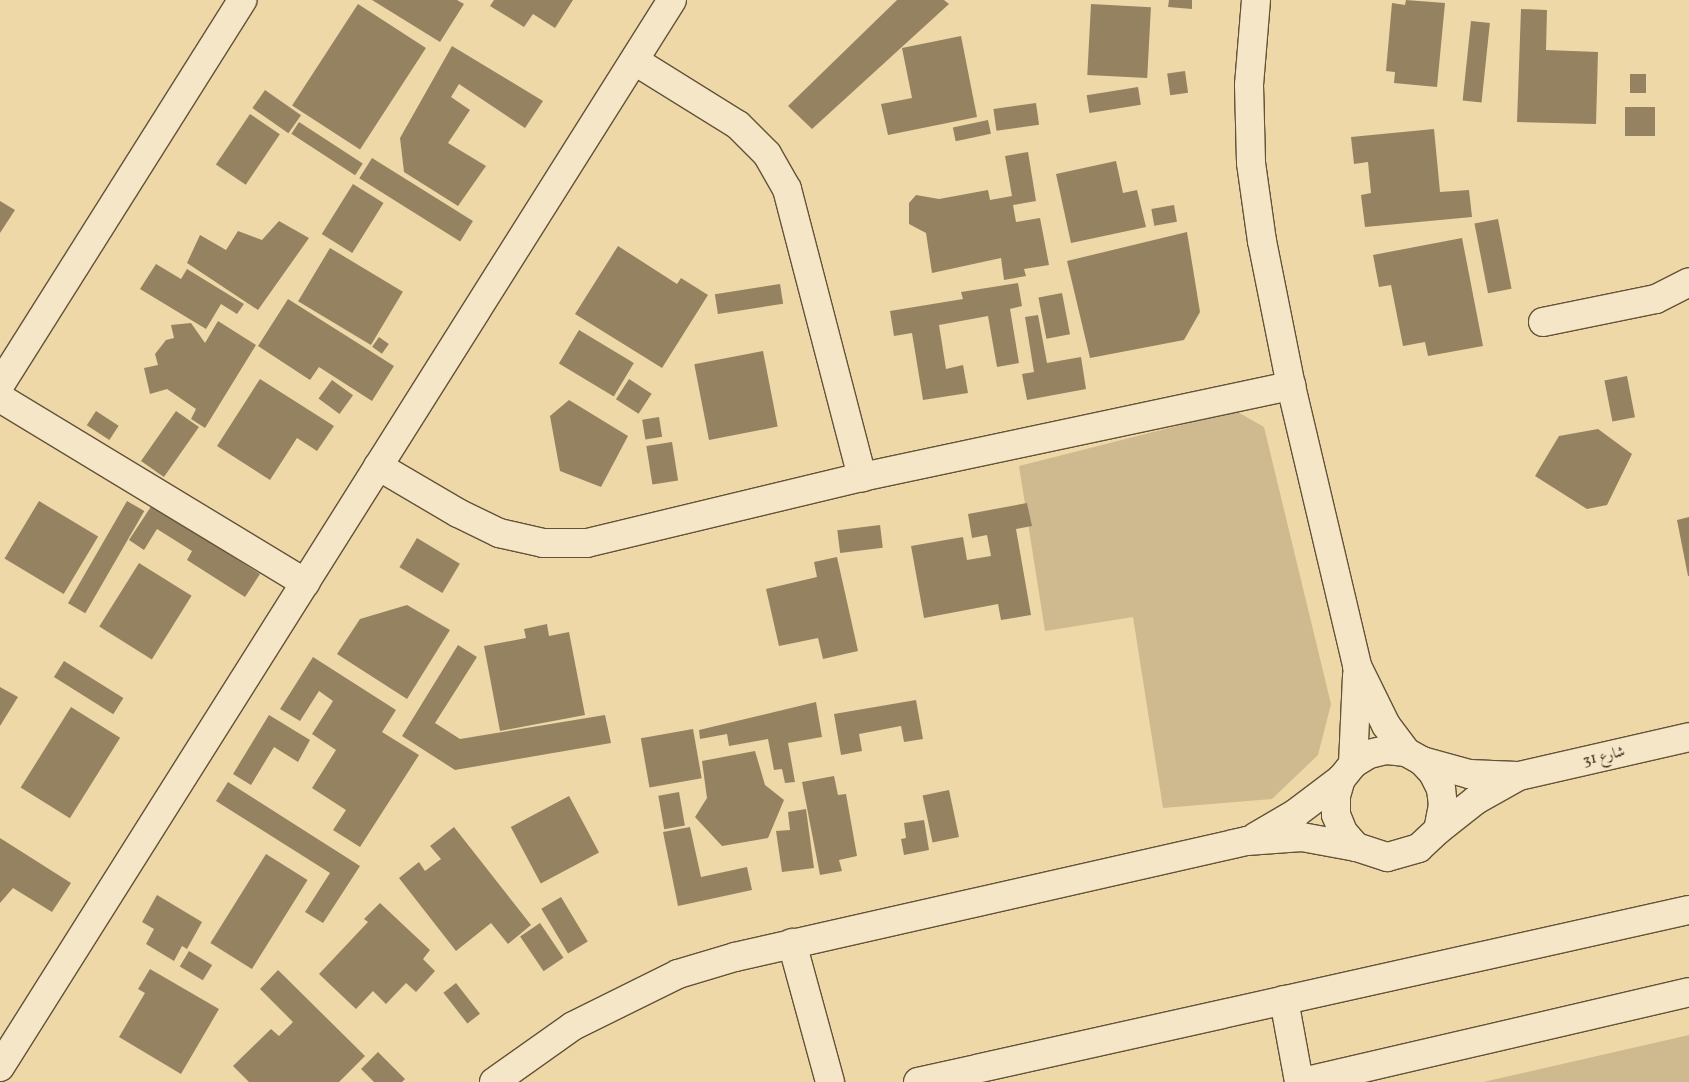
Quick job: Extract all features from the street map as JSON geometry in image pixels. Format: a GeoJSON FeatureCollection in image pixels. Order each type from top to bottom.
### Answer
{"type":"FeatureCollection","features":[{"type":"Feature","properties":{"kind":"street"},"geometry":{"type":"LineString","coordinates":[[0,385],[242,0]]}},
{"type":"Feature","properties":{"kind":"street"},"geometry":{"type":"LineString","coordinates":[[0,1067],[672,0]]}},
{"type":"Feature","properties":{"kind":"street"},"geometry":{"type":"LineString","coordinates":[[494,1082],[573,1026],[678,974],[792,943],[1247,841],[1302,837],[1356,847],[1387,857],[1404,855],[1419,848],[1438,830],[1443,805],[1441,789],[1434,773],[1414,757],[1382,718],[1357,666],[1291,386],[1262,241],[1251,163],[1249,84],[1256,0]]}},
{"type":"Feature","properties":{"kind":"street"},"geometry":{"type":"LineString","coordinates":[[635,61],[738,125],[767,154],[787,189],[862,477]]}},
{"type":"Feature","properties":{"kind":"street"},"geometry":{"type":"LineString","coordinates":[[1543,322],[1656,299],[1689,282]]}},
{"type":"Feature","properties":{"kind":"street"},"geometry":{"type":"LineString","coordinates":[[378,466],[491,529],[543,543],[587,544],[862,477],[1291,386]]}},
{"type":"Feature","properties":{"kind":"street"},"geometry":{"type":"LineString","coordinates":[[0,398],[305,583]]}},
{"type":"Feature","properties":{"kind":"street"},"geometry":{"type":"LineString","coordinates":[[1356,847],[1343,832],[1336,815],[1336,796],[1347,771],[1357,666]]}},
{"type":"Feature","properties":{"kind":"street","name":"شارع 31"},"geometry":{"type":"LineString","coordinates":[[1414,757],[1470,774],[1519,776],[1689,737]]}},
{"type":"Feature","properties":{"kind":"street"},"geometry":{"type":"LineString","coordinates":[[1247,841],[1296,813],[1369,754],[1387,750],[1414,757]]}},
{"type":"Feature","properties":{"kind":"street","name":"شارع 31"},"geometry":{"type":"LineString","coordinates":[[1438,830],[1476,800],[1519,776]]}},
{"type":"Feature","properties":{"kind":"street"},"geometry":{"type":"LineString","coordinates":[[918,1082],[1689,910]]}},
{"type":"Feature","properties":{"kind":"street"},"geometry":{"type":"LineString","coordinates":[[792,943],[830,1082]]}},
{"type":"Feature","properties":{"kind":"street"},"geometry":{"type":"LineString","coordinates":[[1303,1082],[1689,992]]}},
{"type":"Feature","properties":{"kind":"street"},"geometry":{"type":"LineString","coordinates":[[1284,1000],[1299,1082]]}},
{"type":"Feature","properties":{"kind":"shaded area"},"geometry":{"type":"Polygon","coordinates":[[[1236,411],[1264,427],[1331,704],[1318,755],[1272,799],[1163,808],[1133,617],[1045,631],[1019,466],[1236,411]]]}},
{"type":"Feature","properties":{"kind":"shaded area"},"geometry":{"type":"Polygon","coordinates":[[[1689,1035],[1689,1082],[1483,1082],[1689,1035]]]}},
{"type":"Feature","properties":{"kind":"building"},"geometry":{"type":"Polygon","coordinates":[[[372,0],[457,0],[464,4],[440,42],[372,0]]]}},
{"type":"Feature","properties":{"kind":"building"},"geometry":{"type":"Polygon","coordinates":[[[494,0],[573,0],[555,28],[533,14],[524,27],[490,6],[494,0]]]}},
{"type":"Feature","properties":{"kind":"building"},"geometry":{"type":"Polygon","coordinates":[[[897,0],[944,0],[949,4],[812,129],[788,106],[897,0]]]}},
{"type":"Feature","properties":{"kind":"building"},"geometry":{"type":"Polygon","coordinates":[[[1169,0],[1192,0],[1192,9],[1168,7],[1169,0]]]}},
{"type":"Feature","properties":{"kind":"building"},"geometry":{"type":"Polygon","coordinates":[[[1406,0],[1445,3],[1437,87],[1394,83],[1395,72],[1386,71],[1392,3],[1405,5],[1406,0]]]}},
{"type":"Feature","properties":{"kind":"building"},"geometry":{"type":"Polygon","coordinates":[[[358,4],[426,48],[360,150],[292,105],[358,4]]]}},
{"type":"Feature","properties":{"kind":"building"},"geometry":{"type":"Polygon","coordinates":[[[1091,4],[1151,7],[1147,78],[1087,75],[1091,4]]]}},
{"type":"Feature","properties":{"kind":"building"},"geometry":{"type":"Polygon","coordinates":[[[1521,9],[1547,10],[1546,50],[1598,52],[1596,124],[1517,122],[1521,9]]]}},
{"type":"Feature","properties":{"kind":"building"},"geometry":{"type":"Polygon","coordinates":[[[1471,21],[1490,23],[1482,103],[1463,101],[1471,21]]]}},
{"type":"Feature","properties":{"kind":"building"},"geometry":{"type":"Polygon","coordinates":[[[961,36],[977,117],[888,135],[881,104],[912,98],[902,48],[961,36]]]}},
{"type":"Feature","properties":{"kind":"building"},"geometry":{"type":"Polygon","coordinates":[[[452,46],[543,101],[525,128],[459,84],[451,97],[470,110],[448,143],[486,166],[458,206],[404,172],[400,138],[452,46]]]}},
{"type":"Feature","properties":{"kind":"building"},"geometry":{"type":"Polygon","coordinates":[[[1185,71],[1188,93],[1170,95],[1167,74],[1185,71]]]}},
{"type":"Feature","properties":{"kind":"building"},"geometry":{"type":"Polygon","coordinates":[[[1630,74],[1646,74],[1646,93],[1630,93],[1630,74]]]}},
{"type":"Feature","properties":{"kind":"building"},"geometry":{"type":"Polygon","coordinates":[[[1138,87],[1141,105],[1089,113],[1087,95],[1138,87]]]}},
{"type":"Feature","properties":{"kind":"building"},"geometry":{"type":"Polygon","coordinates":[[[265,90],[301,115],[288,133],[252,108],[265,90]]]}},
{"type":"Feature","properties":{"kind":"building"},"geometry":{"type":"Polygon","coordinates":[[[1036,103],[1039,125],[996,131],[993,109],[1036,103]]]}},
{"type":"Feature","properties":{"kind":"building"},"geometry":{"type":"Polygon","coordinates":[[[1625,107],[1655,107],[1655,136],[1625,136],[1625,107]]]}},
{"type":"Feature","properties":{"kind":"building"},"geometry":{"type":"Polygon","coordinates":[[[250,114],[280,134],[246,185],[216,165],[250,114]]]}},
{"type":"Feature","properties":{"kind":"building"},"geometry":{"type":"Polygon","coordinates":[[[988,120],[991,134],[956,141],[953,127],[988,120]]]}},
{"type":"Feature","properties":{"kind":"building"},"geometry":{"type":"Polygon","coordinates":[[[299,122],[363,163],[355,175],[291,134],[299,122]]]}},
{"type":"Feature","properties":{"kind":"building"},"geometry":{"type":"Polygon","coordinates":[[[1434,129],[1440,192],[1469,190],[1472,217],[1365,227],[1361,195],[1371,193],[1368,162],[1354,164],[1351,137],[1434,129]]]}},
{"type":"Feature","properties":{"kind":"building"},"geometry":{"type":"Polygon","coordinates":[[[1028,152],[1036,201],[1013,205],[1016,222],[1040,218],[1049,265],[1024,269],[1026,276],[1004,280],[1001,258],[932,273],[926,233],[909,224],[909,203],[916,195],[939,199],[988,190],[990,200],[1012,196],[1005,156],[1028,152]]]}},
{"type":"Feature","properties":{"kind":"building"},"geometry":{"type":"Polygon","coordinates":[[[372,158],[473,221],[460,241],[359,178],[372,158]]]}},
{"type":"Feature","properties":{"kind":"building"},"geometry":{"type":"Polygon","coordinates":[[[1116,161],[1123,193],[1137,190],[1146,227],[1071,243],[1056,174],[1116,161]]]}},
{"type":"Feature","properties":{"kind":"building"},"geometry":{"type":"Polygon","coordinates":[[[353,184],[384,203],[352,253],[322,234],[353,184]]]}},
{"type":"Feature","properties":{"kind":"building"},"geometry":{"type":"Polygon","coordinates":[[[0,201],[15,210],[0,233],[0,201]]]}},
{"type":"Feature","properties":{"kind":"building"},"geometry":{"type":"Polygon","coordinates":[[[1174,205],[1177,222],[1154,226],[1151,209],[1174,205]]]}},
{"type":"Feature","properties":{"kind":"building"},"geometry":{"type":"Polygon","coordinates":[[[1498,219],[1512,289],[1488,293],[1474,224],[1498,219]]]}},
{"type":"Feature","properties":{"kind":"building"},"geometry":{"type":"Polygon","coordinates":[[[279,221],[309,238],[258,310],[187,263],[200,235],[226,250],[238,231],[262,240],[279,221]]]}},
{"type":"Feature","properties":{"kind":"building"},"geometry":{"type":"Polygon","coordinates":[[[1187,232],[1200,312],[1184,340],[1090,358],[1067,261],[1187,232]]]}},
{"type":"Feature","properties":{"kind":"building"},"geometry":{"type":"Polygon","coordinates":[[[1462,238],[1483,346],[1428,356],[1425,342],[1403,346],[1391,285],[1379,287],[1373,255],[1462,238]]]}},
{"type":"Feature","properties":{"kind":"building"},"geometry":{"type":"Polygon","coordinates":[[[618,246],[677,284],[681,278],[708,295],[662,368],[575,314],[618,246]]]}},
{"type":"Feature","properties":{"kind":"building"},"geometry":{"type":"Polygon","coordinates":[[[330,248],[403,292],[371,345],[298,301],[330,248]]]}},
{"type":"Feature","properties":{"kind":"building"},"geometry":{"type":"Polygon","coordinates":[[[156,264],[181,279],[187,269],[244,304],[237,314],[221,304],[206,329],[140,289],[156,264]]]}},
{"type":"Feature","properties":{"kind":"building"},"geometry":{"type":"Polygon","coordinates":[[[1018,283],[1022,306],[1010,309],[1019,363],[997,367],[988,316],[939,325],[946,369],[963,365],[968,393],[923,400],[912,333],[894,336],[890,311],[963,299],[961,292],[1018,283]]]}},
{"type":"Feature","properties":{"kind":"building"},"geometry":{"type":"Polygon","coordinates":[[[780,284],[783,304],[718,314],[715,294],[780,284]]]}},
{"type":"Feature","properties":{"kind":"building"},"geometry":{"type":"Polygon","coordinates":[[[1062,293],[1070,334],[1046,339],[1038,298],[1062,293]]]}},
{"type":"Feature","properties":{"kind":"building"},"geometry":{"type":"Polygon","coordinates":[[[288,299],[394,366],[372,401],[319,367],[310,380],[258,346],[288,299]]]}},
{"type":"Feature","properties":{"kind":"building"},"geometry":{"type":"Polygon","coordinates":[[[1038,315],[1047,363],[1081,357],[1086,389],[1027,400],[1022,374],[1034,372],[1025,317],[1038,315]]]}},
{"type":"Feature","properties":{"kind":"building"},"geometry":{"type":"Polygon","coordinates":[[[218,321],[256,345],[205,428],[191,419],[196,409],[167,389],[150,394],[144,368],[158,365],[155,354],[166,340],[174,338],[171,325],[191,323],[205,343],[218,321]]]}},
{"type":"Feature","properties":{"kind":"building"},"geometry":{"type":"Polygon","coordinates":[[[579,330],[634,363],[614,396],[559,363],[579,330]]]}},
{"type":"Feature","properties":{"kind":"building"},"geometry":{"type":"Polygon","coordinates":[[[379,337],[389,344],[382,354],[372,347],[379,337]]]}},
{"type":"Feature","properties":{"kind":"building"},"geometry":{"type":"Polygon","coordinates":[[[763,351],[778,427],[709,440],[694,364],[763,351]]]}},
{"type":"Feature","properties":{"kind":"building"},"geometry":{"type":"Polygon","coordinates":[[[1627,376],[1635,417],[1612,422],[1604,380],[1627,376]]]}},
{"type":"Feature","properties":{"kind":"building"},"geometry":{"type":"Polygon","coordinates":[[[260,379],[334,426],[317,451],[297,438],[270,480],[217,446],[260,379]]]}},
{"type":"Feature","properties":{"kind":"building"},"geometry":{"type":"Polygon","coordinates":[[[629,379],[652,394],[639,414],[616,399],[629,379]]]}},
{"type":"Feature","properties":{"kind":"building"},"geometry":{"type":"Polygon","coordinates":[[[332,380],[353,395],[340,414],[318,399],[332,380]]]}},
{"type":"Feature","properties":{"kind":"building"},"geometry":{"type":"Polygon","coordinates":[[[569,400],[628,436],[601,487],[560,471],[550,416],[569,400]]]}},
{"type":"Feature","properties":{"kind":"building"},"geometry":{"type":"Polygon","coordinates":[[[96,411],[119,426],[109,440],[87,425],[96,411]]]}},
{"type":"Feature","properties":{"kind":"building"},"geometry":{"type":"Polygon","coordinates":[[[176,411],[199,427],[164,477],[141,461],[176,411]]]}},
{"type":"Feature","properties":{"kind":"building"},"geometry":{"type":"Polygon","coordinates":[[[659,417],[662,437],[645,439],[642,420],[659,417]]]}},
{"type":"Feature","properties":{"kind":"building"},"geometry":{"type":"Polygon","coordinates":[[[1598,429],[1632,454],[1607,505],[1587,509],[1535,476],[1559,436],[1598,429]]]}},
{"type":"Feature","properties":{"kind":"building"},"geometry":{"type":"Polygon","coordinates":[[[672,442],[678,481],[652,485],[646,446],[672,442]]]}},
{"type":"Feature","properties":{"kind":"building"},"geometry":{"type":"Polygon","coordinates":[[[39,501],[98,537],[64,594],[4,558],[39,501]]]}},
{"type":"Feature","properties":{"kind":"building"},"geometry":{"type":"Polygon","coordinates":[[[127,501],[144,511],[85,613],[68,603],[127,501]]]}},
{"type":"Feature","properties":{"kind":"building"},"geometry":{"type":"Polygon","coordinates":[[[1027,503],[1032,526],[1016,529],[1031,615],[1001,620],[998,604],[924,618],[911,546],[963,537],[967,560],[991,556],[987,535],[972,538],[968,514],[1027,503]]]}},
{"type":"Feature","properties":{"kind":"building"},"geometry":{"type":"Polygon","coordinates":[[[152,505],[260,574],[245,597],[187,560],[192,551],[157,529],[144,550],[129,540],[152,505]]]}},
{"type":"Feature","properties":{"kind":"building"},"geometry":{"type":"Polygon","coordinates":[[[1689,517],[1689,576],[1688,576],[1677,520],[1689,517]]]}},
{"type":"Feature","properties":{"kind":"building"},"geometry":{"type":"Polygon","coordinates":[[[880,525],[883,548],[840,553],[837,530],[880,525]]]}},
{"type":"Feature","properties":{"kind":"building"},"geometry":{"type":"Polygon","coordinates":[[[417,538],[460,564],[442,593],[399,567],[417,538]]]}},
{"type":"Feature","properties":{"kind":"building"},"geometry":{"type":"Polygon","coordinates":[[[837,557],[858,651],[823,659],[818,638],[779,646],[766,589],[817,577],[814,562],[837,557]]]}},
{"type":"Feature","properties":{"kind":"building"},"geometry":{"type":"Polygon","coordinates":[[[139,563],[192,596],[152,659],[99,627],[139,563]]]}},
{"type":"Feature","properties":{"kind":"building"},"geometry":{"type":"Polygon","coordinates":[[[407,605],[450,630],[407,699],[337,654],[360,619],[407,605]]]}},
{"type":"Feature","properties":{"kind":"building"},"geometry":{"type":"Polygon","coordinates":[[[547,624],[549,636],[569,632],[585,715],[500,731],[484,646],[526,638],[524,629],[547,624]]]}},
{"type":"Feature","properties":{"kind":"building"},"geometry":{"type":"Polygon","coordinates":[[[458,645],[477,657],[435,723],[460,739],[605,715],[611,743],[455,770],[402,736],[458,645]]]}},
{"type":"Feature","properties":{"kind":"building"},"geometry":{"type":"Polygon","coordinates":[[[313,657],[396,710],[382,732],[419,755],[360,847],[333,830],[346,810],[312,788],[336,750],[312,734],[333,701],[319,691],[300,721],[280,709],[313,657]]]}},
{"type":"Feature","properties":{"kind":"building"},"geometry":{"type":"Polygon","coordinates":[[[64,661],[123,698],[113,714],[54,677],[64,661]]]}},
{"type":"Feature","properties":{"kind":"building"},"geometry":{"type":"Polygon","coordinates":[[[0,687],[18,697],[0,726],[0,687]]]}},
{"type":"Feature","properties":{"kind":"building"},"geometry":{"type":"Polygon","coordinates":[[[916,700],[923,739],[904,742],[901,726],[859,734],[862,751],[841,755],[834,714],[916,700]]]}},
{"type":"Feature","properties":{"kind":"building"},"geometry":{"type":"Polygon","coordinates":[[[816,702],[822,737],[788,743],[795,782],[785,783],[782,769],[774,770],[768,739],[729,746],[727,734],[700,739],[699,730],[816,702]]]}},
{"type":"Feature","properties":{"kind":"building"},"geometry":{"type":"Polygon","coordinates":[[[71,707],[120,738],[70,818],[21,788],[71,707]]]}},
{"type":"Feature","properties":{"kind":"building"},"geometry":{"type":"Polygon","coordinates":[[[269,715],[310,740],[298,762],[274,747],[251,785],[233,774],[269,715]]]}},
{"type":"Feature","properties":{"kind":"building"},"geometry":{"type":"Polygon","coordinates":[[[693,729],[702,778],[649,787],[641,738],[693,729]]]}},
{"type":"Feature","properties":{"kind":"building"},"geometry":{"type":"Polygon","coordinates":[[[755,751],[765,785],[784,800],[768,838],[722,846],[695,817],[707,798],[702,761],[755,751]]]}},
{"type":"Feature","properties":{"kind":"building"},"geometry":{"type":"Polygon","coordinates":[[[834,776],[838,795],[846,794],[857,856],[839,860],[842,871],[820,875],[802,782],[834,776]]]}},
{"type":"Feature","properties":{"kind":"building"},"geometry":{"type":"Polygon","coordinates":[[[228,782],[360,866],[323,923],[305,912],[330,873],[216,801],[228,782]]]}},
{"type":"Feature","properties":{"kind":"building"},"geometry":{"type":"Polygon","coordinates":[[[949,790],[959,837],[933,843],[923,796],[949,790]]]}},
{"type":"Feature","properties":{"kind":"building"},"geometry":{"type":"Polygon","coordinates":[[[679,792],[685,825],[664,829],[658,796],[679,792]]]}},
{"type":"Feature","properties":{"kind":"building"},"geometry":{"type":"Polygon","coordinates":[[[569,796],[599,853],[541,883],[511,827],[569,796]]]}},
{"type":"Feature","properties":{"kind":"building"},"geometry":{"type":"Polygon","coordinates":[[[806,809],[814,868],[782,872],[776,831],[790,830],[788,812],[806,809]]]}},
{"type":"Feature","properties":{"kind":"building"},"geometry":{"type":"Polygon","coordinates":[[[924,820],[929,850],[904,855],[901,839],[906,838],[904,823],[924,820]]]}},
{"type":"Feature","properties":{"kind":"building"},"geometry":{"type":"Polygon","coordinates":[[[454,827],[531,925],[508,944],[491,923],[456,951],[399,878],[419,862],[425,871],[441,859],[430,846],[454,827]]]}},
{"type":"Feature","properties":{"kind":"building"},"geometry":{"type":"Polygon","coordinates":[[[690,827],[701,877],[747,867],[752,890],[678,906],[663,832],[690,827]]]}},
{"type":"Feature","properties":{"kind":"building"},"geometry":{"type":"Polygon","coordinates":[[[0,838],[71,883],[52,912],[13,888],[0,903],[0,838]]]}},
{"type":"Feature","properties":{"kind":"building"},"geometry":{"type":"Polygon","coordinates":[[[266,854],[308,880],[252,969],[210,943],[266,854]]]}},
{"type":"Feature","properties":{"kind":"building"},"geometry":{"type":"Polygon","coordinates":[[[157,895],[202,922],[187,949],[182,946],[174,961],[146,944],[154,929],[142,922],[157,895]]]}},
{"type":"Feature","properties":{"kind":"building"},"geometry":{"type":"Polygon","coordinates":[[[561,897],[588,942],[568,953],[541,909],[561,897]]]}},
{"type":"Feature","properties":{"kind":"building"},"geometry":{"type":"Polygon","coordinates":[[[380,903],[430,950],[423,959],[435,971],[416,992],[406,983],[386,1004],[373,991],[356,1009],[319,974],[368,922],[364,919],[380,903]]]}},
{"type":"Feature","properties":{"kind":"building"},"geometry":{"type":"Polygon","coordinates":[[[540,923],[563,958],[544,971],[520,936],[540,923]]]}},
{"type":"Feature","properties":{"kind":"building"},"geometry":{"type":"Polygon","coordinates":[[[189,951],[212,965],[203,980],[180,966],[189,951]]]}},
{"type":"Feature","properties":{"kind":"building"},"geometry":{"type":"Polygon","coordinates":[[[150,969],[219,1009],[181,1074],[119,1037],[145,993],[138,989],[150,969]]]}},
{"type":"Feature","properties":{"kind":"building"},"geometry":{"type":"Polygon","coordinates":[[[278,970],[365,1056],[339,1082],[249,1082],[233,1066],[271,1029],[279,1036],[293,1022],[260,989],[278,970]]]}},
{"type":"Feature","properties":{"kind":"building"},"geometry":{"type":"Polygon","coordinates":[[[456,983],[480,1014],[467,1024],[443,993],[456,983]]]}},
{"type":"Feature","properties":{"kind":"building"},"geometry":{"type":"Polygon","coordinates":[[[378,1052],[405,1079],[402,1082],[374,1082],[361,1069],[378,1052]]]}}]}
